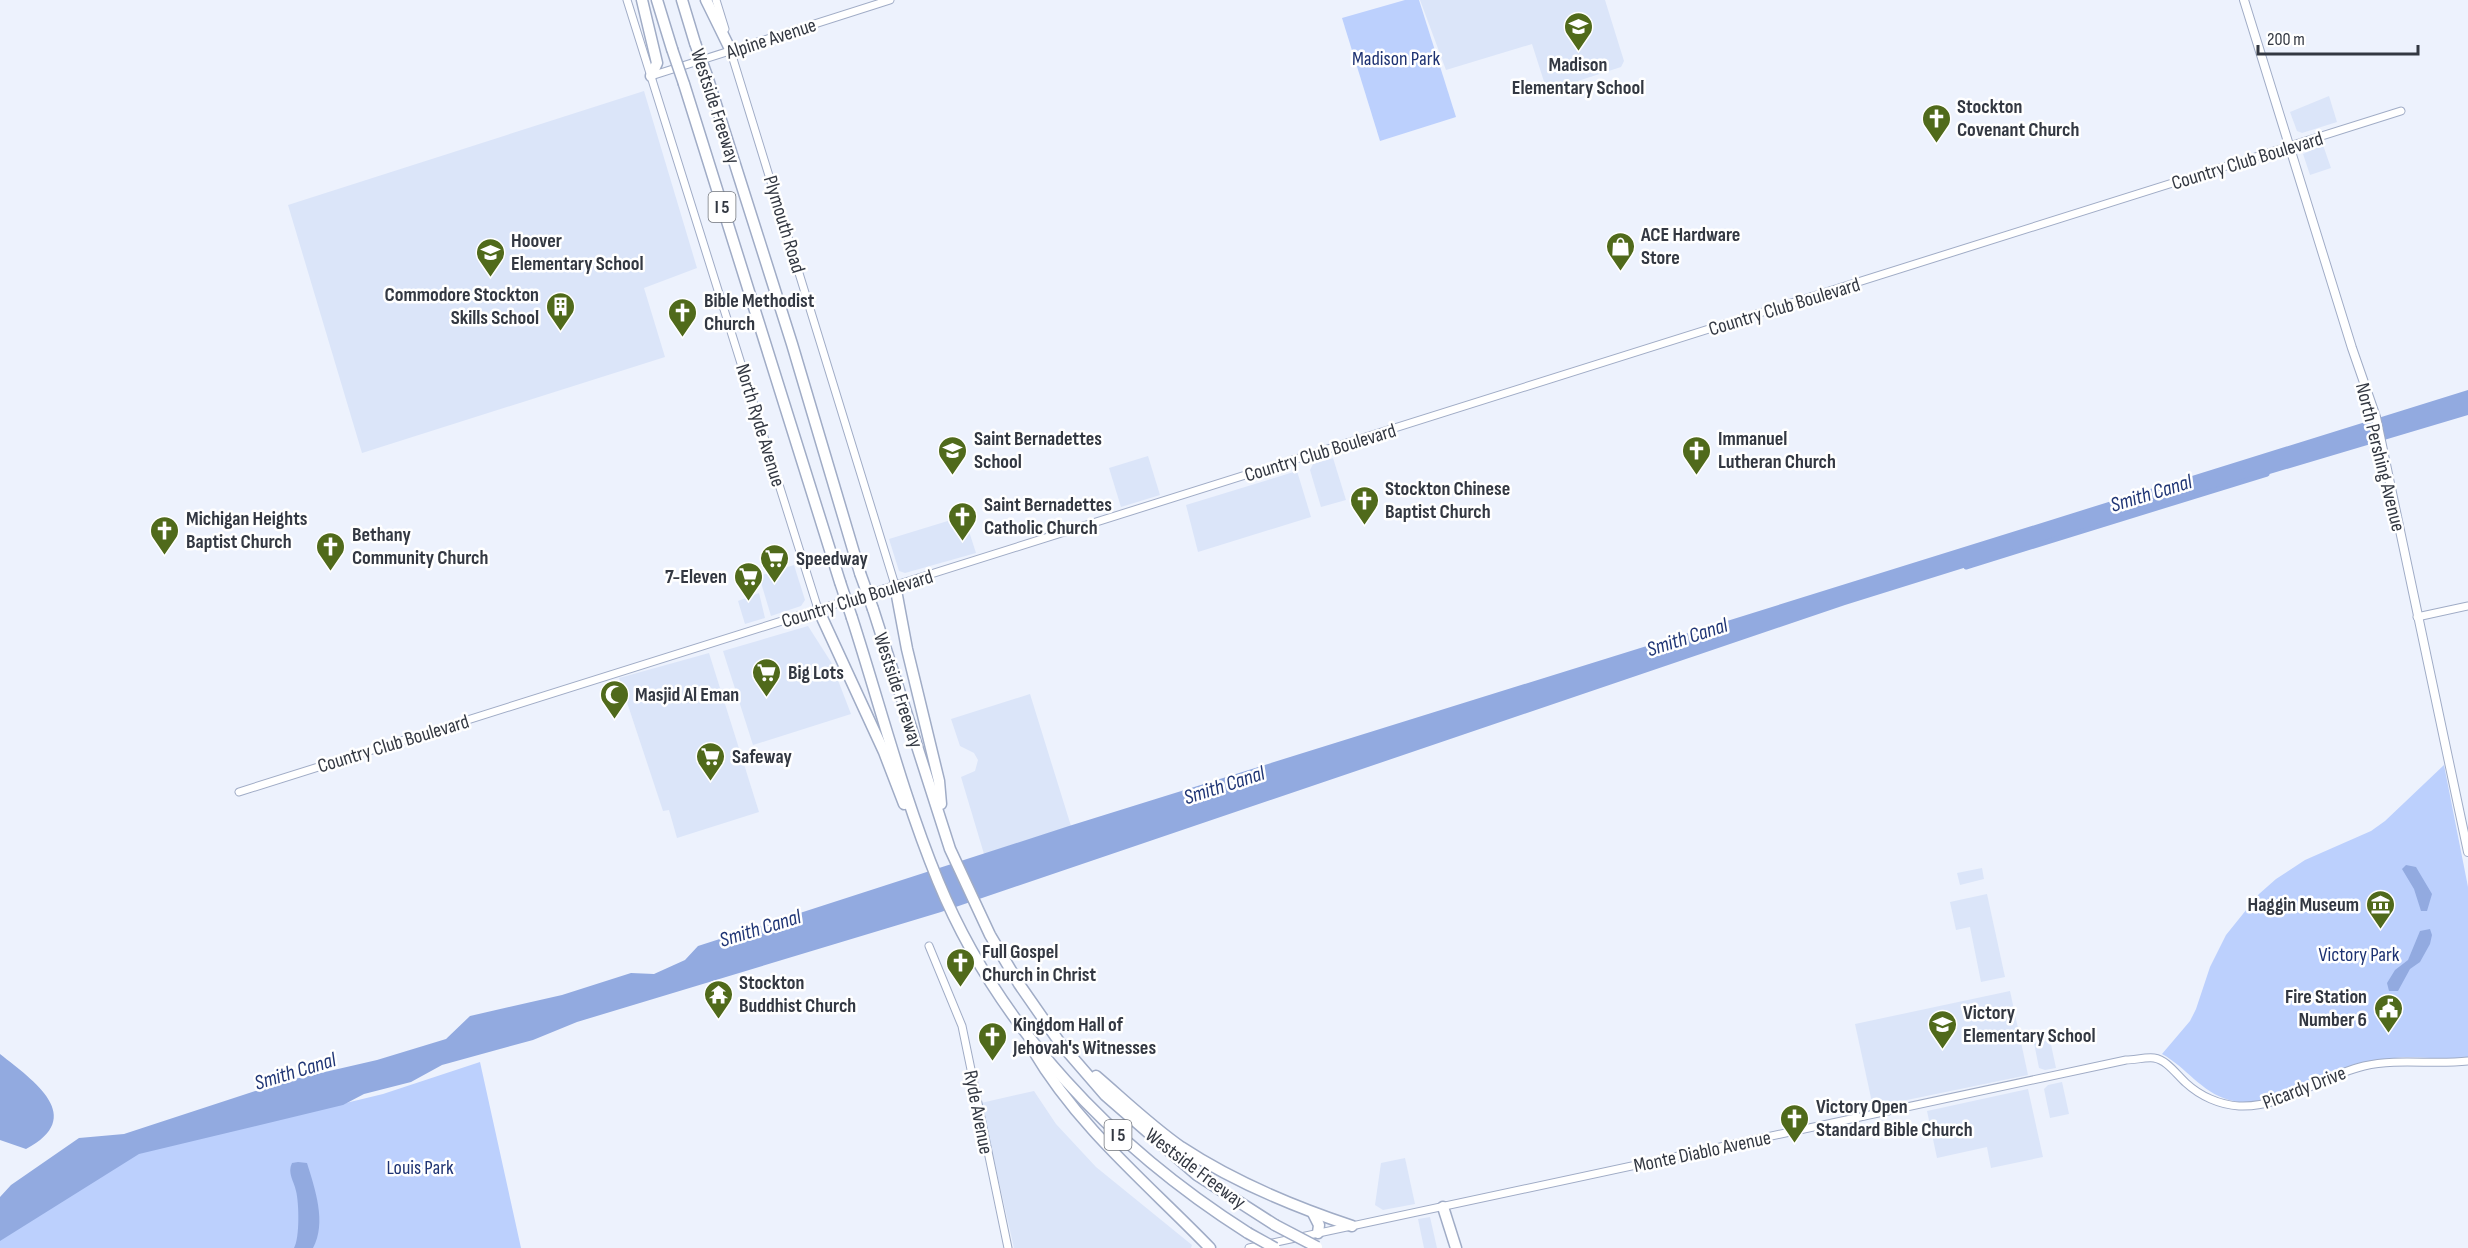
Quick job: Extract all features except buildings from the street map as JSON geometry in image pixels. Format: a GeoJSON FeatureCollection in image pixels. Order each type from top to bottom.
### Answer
{"type":"FeatureCollection","features":[{"type":"Feature","properties":{"kind":"highway"},"geometry":{"type":"LineString","coordinates":[[642,0],[657,63],[651,76]]}},
{"type":"Feature","properties":{"kind":"highway","name":"Westside Freeway"},"geometry":{"type":"LineString","coordinates":[[657,0],[921,837],[942,889],[968,943],[1010,1011],[1067,1082],[1110,1128],[1167,1177],[1248,1233],[1275,1248]]}},
{"type":"Feature","properties":{"kind":"highway","name":"Westside Freeway"},"geometry":{"type":"LineString","coordinates":[[682,0],[792,345],[860,573],[942,822],[951,849],[990,935],[1019,984],[1071,1055],[1105,1095],[1206,1181],[1275,1225],[1318,1247]]}},
{"type":"Feature","properties":{"kind":"highway"},"geometry":{"type":"LineString","coordinates":[[706,0],[731,51]]}},
{"type":"Feature","properties":{"kind":"highway"},"geometry":{"type":"LineString","coordinates":[[895,585],[939,782],[942,822]]}},
{"type":"Feature","properties":{"kind":"highway"},"geometry":{"type":"LineString","coordinates":[[818,609],[884,752],[904,805],[921,837]]}},
{"type":"Feature","properties":{"kind":"highway"},"geometry":{"type":"LineString","coordinates":[[1010,1011],[1044,1068],[1076,1113],[1111,1151],[1210,1248]]}},
{"type":"Feature","properties":{"kind":"highway"},"geometry":{"type":"LineString","coordinates":[[1071,1055],[1152,1124],[1187,1150],[1235,1179],[1313,1213],[1352,1226]]}},
{"type":"Feature","properties":{"kind":"highway"},"geometry":{"type":"LineString","coordinates":[[1443,1207],[1455,1248]]}},
{"type":"Feature","properties":{"kind":"highway"},"geometry":{"type":"LineString","coordinates":[[1313,1213],[1318,1220],[1318,1233]]}},
{"type":"Feature","properties":{"kind":"main road","name":"North Pershing Avenue"},"geometry":{"type":"LineString","coordinates":[[2244,0],[2349,338],[2376,417],[2468,852]]}},
{"type":"Feature","properties":{"kind":"street","name":"North Ryde Avenue"},"geometry":{"type":"LineString","coordinates":[[627,0],[818,609]]}},
{"type":"Feature","properties":{"kind":"street","name":"Plymouth Road"},"geometry":{"type":"LineString","coordinates":[[716,0],[895,585]]}},
{"type":"Feature","properties":{"kind":"street","name":"Alpine Avenue"},"geometry":{"type":"LineString","coordinates":[[651,76],[891,0]]}},
{"type":"Feature","properties":{"kind":"street","name":"Country Club Boulevard"},"geometry":{"type":"LineString","coordinates":[[239,792],[2401,111]]}},
{"type":"Feature","properties":{"kind":"street"},"geometry":{"type":"LineString","coordinates":[[2417,617],[2468,606]]}},
{"type":"Feature","properties":{"kind":"street","name":"Ryde Avenue"},"geometry":{"type":"LineString","coordinates":[[929,946],[962,1026],[1008,1248]]}},
{"type":"Feature","properties":{"kind":"street","name":"Picardy Drive"},"geometry":{"type":"LineString","coordinates":[[2155,1058],[2168,1065],[2187,1084],[2208,1098],[2222,1103],[2254,1106],[2288,1097],[2337,1074],[2362,1066],[2396,1061],[2451,1063],[2468,1060]]}},
{"type":"Feature","properties":{"kind":"street","name":"Monte Diablo Avenue"},"geometry":{"type":"LineString","coordinates":[[1249,1248],[2126,1060],[2155,1058]]}},
{"type":"Feature","properties":{"kind":"street"},"geometry":{"type":"LineString","coordinates":[[1198,1236],[1199,1248]]}},
{"type":"Feature","properties":{"kind":"shaded area","name":"Madison Elementary School"},"geometry":{"type":"Polygon","coordinates":[[[1420,0],[1605,0],[1624,61],[1621,67],[1547,91],[1532,44],[1446,70],[1420,0]]]}},
{"type":"Feature","properties":{"kind":"shaded area","name":"Hoover Elementary School"},"geometry":{"type":"Polygon","coordinates":[[[644,91],[697,268],[644,288],[665,357],[362,453],[288,205],[644,91]]]}},
{"type":"Feature","properties":{"kind":"shaded area"},"geometry":{"type":"Polygon","coordinates":[[[2329,96],[2337,122],[2302,133],[2297,131],[2290,112],[2329,96]]]}},
{"type":"Feature","properties":{"kind":"shaded area"},"geometry":{"type":"Polygon","coordinates":[[[2323,145],[2331,168],[2310,175],[2303,154],[2323,145]]]}},
{"type":"Feature","properties":{"kind":"shaded area"},"geometry":{"type":"Polygon","coordinates":[[[1148,456],[1160,495],[1121,507],[1109,468],[1148,456]]]}},
{"type":"Feature","properties":{"kind":"shaded area"},"geometry":{"type":"Polygon","coordinates":[[[1333,458],[1346,500],[1321,507],[1310,470],[1313,464],[1333,458]]]}},
{"type":"Feature","properties":{"kind":"shaded area"},"geometry":{"type":"Polygon","coordinates":[[[1297,471],[1311,517],[1198,552],[1186,505],[1297,471]]]}},
{"type":"Feature","properties":{"kind":"shaded area"},"geometry":{"type":"Polygon","coordinates":[[[964,516],[976,553],[905,573],[899,571],[889,539],[964,516]]]}},
{"type":"Feature","properties":{"kind":"shaded area"},"geometry":{"type":"Polygon","coordinates":[[[794,565],[805,600],[801,606],[771,616],[759,576],[794,565]]]}},
{"type":"Feature","properties":{"kind":"shaded area"},"geometry":{"type":"Polygon","coordinates":[[[759,593],[765,618],[745,624],[738,601],[759,593]]]}},
{"type":"Feature","properties":{"kind":"shaded area"},"geometry":{"type":"Polygon","coordinates":[[[808,626],[831,662],[851,714],[753,745],[723,651],[808,626]]]}},
{"type":"Feature","properties":{"kind":"shaded area"},"geometry":{"type":"Polygon","coordinates":[[[709,653],[759,812],[677,838],[669,810],[663,811],[619,678],[709,653]]]}},
{"type":"Feature","properties":{"kind":"shaded area"},"geometry":{"type":"Polygon","coordinates":[[[1030,694],[1071,826],[984,854],[961,777],[975,771],[978,760],[974,753],[960,746],[951,719],[1030,694]]]}},
{"type":"Feature","properties":{"kind":"shaded area"},"geometry":{"type":"Polygon","coordinates":[[[1982,868],[1984,879],[1960,885],[1957,873],[1982,868]]]}},
{"type":"Feature","properties":{"kind":"shaded area"},"geometry":{"type":"Polygon","coordinates":[[[1987,894],[2005,977],[1981,982],[1970,927],[1956,930],[1950,902],[1987,894]]]}},
{"type":"Feature","properties":{"kind":"shaded area","name":"Victory Elementary School"},"geometry":{"type":"Polygon","coordinates":[[[2010,991],[2028,1075],[1873,1107],[1855,1024],[2010,991]]]}},
{"type":"Feature","properties":{"kind":"shaded area"},"geometry":{"type":"Polygon","coordinates":[[[2050,1040],[2056,1068],[2045,1070],[2039,1068],[2034,1043],[2050,1040]]]}},
{"type":"Feature","properties":{"kind":"shaded area"},"geometry":{"type":"Polygon","coordinates":[[[2062,1082],[2069,1114],[2050,1118],[2044,1089],[2048,1085],[2062,1082]]]}},
{"type":"Feature","properties":{"kind":"shaded area"},"geometry":{"type":"Polygon","coordinates":[[[2028,1089],[2043,1157],[1991,1168],[1987,1147],[1937,1158],[1927,1111],[2028,1089]]]}},
{"type":"Feature","properties":{"kind":"shaded area"},"geometry":{"type":"Polygon","coordinates":[[[1034,1091],[1056,1124],[1096,1167],[1192,1245],[1191,1248],[1014,1248],[981,1103],[1034,1091]]]}},
{"type":"Feature","properties":{"kind":"shaded area"},"geometry":{"type":"Polygon","coordinates":[[[1405,1158],[1415,1204],[1383,1210],[1375,1205],[1381,1163],[1405,1158]]]}},
{"type":"Feature","properties":{"kind":"shaded area"},"geometry":{"type":"Polygon","coordinates":[[[1430,1217],[1437,1248],[1424,1248],[1418,1219],[1430,1217]]]}},
{"type":"Feature","properties":{"kind":"green space","name":"Madison Park"},"geometry":{"type":"Polygon","coordinates":[[[1405,0],[1419,0],[1456,117],[1380,141],[1342,18],[1405,0]]]}},
{"type":"Feature","properties":{"kind":"green space","name":"Victory Park"},"geometry":{"type":"Polygon","coordinates":[[[2444,765],[2468,887],[2468,1058],[2386,1059],[2296,1095],[2245,1103],[2229,1100],[2210,1091],[2162,1054],[2190,1021],[2210,967],[2226,935],[2259,894],[2276,879],[2305,860],[2371,831],[2385,821],[2444,765]]]}},
{"type":"Feature","properties":{"kind":"green space","name":"Louis Park"},"geometry":{"type":"Polygon","coordinates":[[[480,1062],[521,1248],[0,1248],[0,1236],[135,1154],[383,1094],[480,1062]]]}},
{"type":"Feature","properties":{"kind":"water"},"geometry":{"type":"Polygon","coordinates":[[[2468,390],[2468,415],[2169,504],[1845,605],[941,912],[577,1022],[533,1040],[442,1065],[411,1082],[364,1094],[343,1105],[139,1154],[0,1241],[0,1197],[11,1185],[79,1138],[124,1134],[286,1081],[377,1060],[446,1039],[470,1016],[562,995],[631,973],[654,974],[685,960],[698,946],[1069,826],[2468,390]]]}},
{"type":"Feature","properties":{"kind":"water"},"geometry":{"type":"Polygon","coordinates":[[[2406,865],[2416,867],[2432,894],[2427,911],[2421,911],[2414,889],[2402,869],[2406,865]]]}},
{"type":"Feature","properties":{"kind":"water"},"geometry":{"type":"Polygon","coordinates":[[[2430,929],[2432,935],[2430,944],[2420,962],[2410,969],[2398,991],[2389,991],[2387,983],[2395,970],[2408,960],[2420,931],[2430,929]]]}},
{"type":"Feature","properties":{"kind":"water"},"geometry":{"type":"Polygon","coordinates":[[[0,1054],[39,1087],[49,1100],[54,1112],[52,1124],[44,1137],[26,1149],[0,1140],[0,1054]]]}},
{"type":"Feature","properties":{"kind":"water"},"geometry":{"type":"Polygon","coordinates":[[[292,1163],[307,1163],[318,1206],[319,1228],[313,1248],[294,1248],[298,1228],[298,1211],[297,1196],[290,1170],[292,1163]]]}},
{"type":"Feature","properties":{"kind":"waterway","name":"Smith Canal"},"geometry":{"type":"LineString","coordinates":[[1966,567],[2267,474]]}},
{"type":"Feature","properties":{"kind":"place","name":"Madison Elementary School"},"geometry":{"type":"Point","coordinates":[1578,52]}},
{"type":"Feature","properties":{"kind":"place","name":"Stockton Covenant Church"},"geometry":{"type":"Point","coordinates":[1936,144]}},
{"type":"Feature","properties":{"kind":"place","name":"ACE Hardware Store"},"geometry":{"type":"Point","coordinates":[1620,272]}},
{"type":"Feature","properties":{"kind":"place","name":"Hoover Elementary School"},"geometry":{"type":"Point","coordinates":[490,278]}},
{"type":"Feature","properties":{"kind":"place","name":"Commodore Stockton Skills School"},"geometry":{"type":"Point","coordinates":[560,332]}},
{"type":"Feature","properties":{"kind":"place","name":"Bible Methodist Church"},"geometry":{"type":"Point","coordinates":[683,338]}},
{"type":"Feature","properties":{"kind":"place","name":"Saint Bernadettes School"},"geometry":{"type":"Point","coordinates":[953,476]}},
{"type":"Feature","properties":{"kind":"place","name":"Immanuel Lutheran Church"},"geometry":{"type":"Point","coordinates":[1697,476]}},
{"type":"Feature","properties":{"kind":"place","name":"Stockton Chinese Baptist Church"},"geometry":{"type":"Point","coordinates":[1364,526]}},
{"type":"Feature","properties":{"kind":"place","name":"Saint Bernadettes Catholic Church"},"geometry":{"type":"Point","coordinates":[963,542]}},
{"type":"Feature","properties":{"kind":"place","name":"Michigan Heights Baptist Church"},"geometry":{"type":"Point","coordinates":[165,556]}},
{"type":"Feature","properties":{"kind":"place","name":"Bethany Community Church"},"geometry":{"type":"Point","coordinates":[331,572]}},
{"type":"Feature","properties":{"kind":"place","name":"Speedway"},"geometry":{"type":"Point","coordinates":[775,584]}},
{"type":"Feature","properties":{"kind":"place","name":"7-Eleven"},"geometry":{"type":"Point","coordinates":[748,602]}},
{"type":"Feature","properties":{"kind":"place","name":"Big Lots"},"geometry":{"type":"Point","coordinates":[767,698]}},
{"type":"Feature","properties":{"kind":"place","name":"Masjid Al Eman"},"geometry":{"type":"Point","coordinates":[614,720]}},
{"type":"Feature","properties":{"kind":"place","name":"Safeway"},"geometry":{"type":"Point","coordinates":[711,782]}},
{"type":"Feature","properties":{"kind":"place","name":"Haggin Museum"},"geometry":{"type":"Point","coordinates":[2380,930]}},
{"type":"Feature","properties":{"kind":"place","name":"Full Gospel Church in Christ"},"geometry":{"type":"Point","coordinates":[961,988]}},
{"type":"Feature","properties":{"kind":"place","name":"Stockton Buddhist Church"},"geometry":{"type":"Point","coordinates":[718,1020]}},
{"type":"Feature","properties":{"kind":"place","name":"Fire Station Number 6"},"geometry":{"type":"Point","coordinates":[2388,1034]}},
{"type":"Feature","properties":{"kind":"place","name":"Victory Elementary School"},"geometry":{"type":"Point","coordinates":[1942,1050]}},
{"type":"Feature","properties":{"kind":"place","name":"Kingdom Hall of Jehovah's Witnesses"},"geometry":{"type":"Point","coordinates":[992,1062]}},
{"type":"Feature","properties":{"kind":"place","name":"Victory Open Standard Bible Church"},"geometry":{"type":"Point","coordinates":[1795,1144]}}]}
